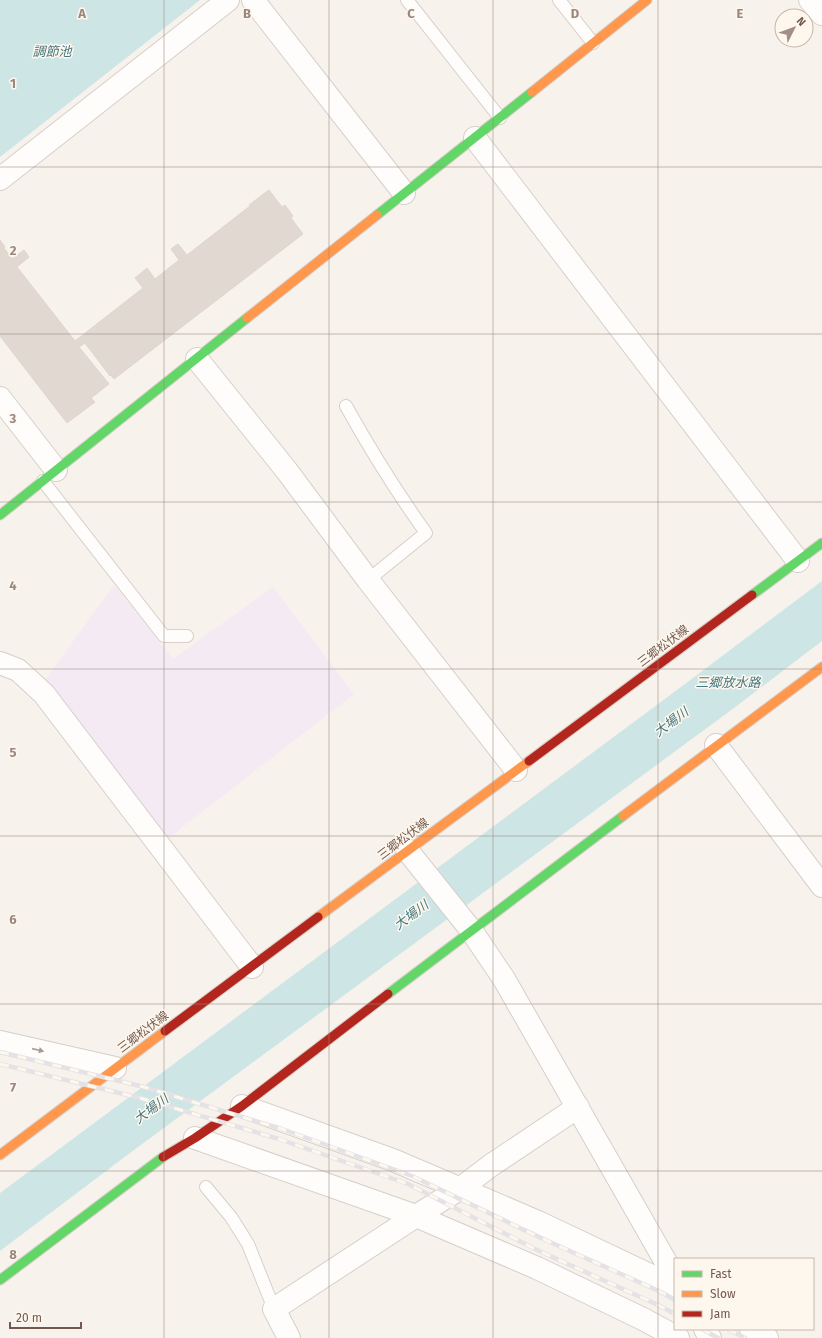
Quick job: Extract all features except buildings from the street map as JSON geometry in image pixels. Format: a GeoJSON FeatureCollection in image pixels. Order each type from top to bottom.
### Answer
{"type":"FeatureCollection","features":[{"type":"Feature","properties":{"kind":"street"},"geometry":{"type":"LineString","coordinates":[[0,179],[228,0]]}},
{"type":"Feature","properties":{"kind":"street"},"geometry":{"type":"LineString","coordinates":[[253,0],[404,193]]}},
{"type":"Feature","properties":{"kind":"street"},"geometry":{"type":"LineString","coordinates":[[0,515],[647,0]]}},
{"type":"Feature","properties":{"kind":"street"},"geometry":{"type":"LineString","coordinates":[[810,0],[822,14]]}},
{"type":"Feature","properties":{"kind":"street"},"geometry":{"type":"LineString","coordinates":[[475,138],[798,561]]}},
{"type":"Feature","properties":{"kind":"street"},"geometry":{"type":"LineString","coordinates":[[197,359],[287,471],[368,580],[516,770]]}},
{"type":"Feature","properties":{"kind":"street"},"geometry":{"type":"LineString","coordinates":[[0,398],[49,476]]}},
{"type":"Feature","properties":{"kind":"street","name":"三郷松伏線"},"geometry":{"type":"LineString","coordinates":[[0,1156],[252,966],[413,858],[516,770],[822,543]]}},
{"type":"Feature","properties":{"kind":"street"},"geometry":{"type":"LineString","coordinates":[[0,663],[18,670],[44,694],[252,966]]}},
{"type":"Feature","properties":{"kind":"street"},"geometry":{"type":"LineString","coordinates":[[0,1280],[148,1168],[242,1106],[466,924],[822,667]]}},
{"type":"Feature","properties":{"kind":"street"},"geometry":{"type":"LineString","coordinates":[[716,745],[822,886]]}},
{"type":"Feature","properties":{"kind":"street"},"geometry":{"type":"LineString","coordinates":[[413,858],[466,924],[504,979],[674,1276]]}},
{"type":"Feature","properties":{"kind":"street"},"geometry":{"type":"LineString","coordinates":[[0,1042],[115,1068]]}},
{"type":"Feature","properties":{"kind":"street"},"geometry":{"type":"LineString","coordinates":[[242,1106],[393,1160],[462,1188],[674,1287]]}},
{"type":"Feature","properties":{"kind":"street"},"geometry":{"type":"LineString","coordinates":[[289,1338],[274,1308],[462,1188],[490,1166],[578,1107]]}},
{"type":"Feature","properties":{"kind":"street"},"geometry":{"type":"LineString","coordinates":[[195,1138],[416,1216],[537,1268],[643,1319],[678,1338]]}},
{"type":"Feature","properties":{"kind":"street"},"geometry":{"type":"LineString","coordinates":[[753,1330],[767,1338]]}},
{"type":"Feature","properties":{"kind":"lane"},"geometry":{"type":"LineString","coordinates":[[407,0],[500,118]]}},
{"type":"Feature","properties":{"kind":"lane"},"geometry":{"type":"LineString","coordinates":[[559,0],[593,43]]}},
{"type":"Feature","properties":{"kind":"lane"},"geometry":{"type":"LineString","coordinates":[[346,406],[372,453],[426,532],[368,580]]}},
{"type":"Feature","properties":{"kind":"lane"},"geometry":{"type":"LineString","coordinates":[[49,476],[164,636],[187,636]]}},
{"type":"Feature","properties":{"kind":"lane"},"geometry":{"type":"LineString","coordinates":[[206,1187],[230,1217],[248,1244],[274,1308]]}},
{"type":"Feature","properties":{"kind":"shaded area"},"geometry":{"type":"Polygon","coordinates":[[[114,585],[173,659],[273,587],[354,694],[166,840],[45,680],[114,585]]]}},
{"type":"Feature","properties":{"kind":"water","name":"調節池"},"geometry":{"type":"Polygon","coordinates":[[[0,0],[200,0],[0,157],[0,0]]]}},
{"type":"Feature","properties":{"kind":"water","name":"三郷放水路"},"geometry":{"type":"Polygon","coordinates":[[[822,581],[822,641],[738,705],[134,1150],[0,1251],[0,1193],[822,581]]]}},
{"type":"Feature","properties":{"kind":"railway"},"geometry":{"type":"LineString","coordinates":[[0,1052],[144,1087],[282,1129],[412,1176],[674,1299]]}},
{"type":"Feature","properties":{"kind":"railway"},"geometry":{"type":"LineString","coordinates":[[0,1064],[140,1098],[279,1139],[408,1184],[537,1250],[674,1313]]}},
{"type":"Feature","properties":{"kind":"railway"},"geometry":{"type":"LineString","coordinates":[[704,1330],[718,1338]]}},
{"type":"Feature","properties":{"kind":"railway"},"geometry":{"type":"LineString","coordinates":[[730,1330],[745,1338]]}},
{"type":"Feature","properties":{"kind":"traffic: fast"},"geometry":{"type":"LineString","coordinates":[[377,215],[532,92]]}},
{"type":"Feature","properties":{"kind":"traffic: fast"},"geometry":{"type":"LineString","coordinates":[[0,515],[247,318]]}},
{"type":"Feature","properties":{"kind":"traffic: fast"},"geometry":{"type":"LineString","coordinates":[[752,595],[822,543]]}},
{"type":"Feature","properties":{"kind":"traffic: fast"},"geometry":{"type":"LineString","coordinates":[[388,994],[623,816]]}},
{"type":"Feature","properties":{"kind":"traffic: fast"},"geometry":{"type":"LineString","coordinates":[[0,1280],[163,1157]]}},
{"type":"Feature","properties":{"kind":"traffic: slow"},"geometry":{"type":"LineString","coordinates":[[532,92],[647,0]]}},
{"type":"Feature","properties":{"kind":"traffic: slow"},"geometry":{"type":"LineString","coordinates":[[247,318],[377,215]]}},
{"type":"Feature","properties":{"kind":"traffic: slow"},"geometry":{"type":"LineString","coordinates":[[623,816],[822,667]]}},
{"type":"Feature","properties":{"kind":"traffic: slow"},"geometry":{"type":"LineString","coordinates":[[318,917],[529,761]]}},
{"type":"Feature","properties":{"kind":"traffic: slow"},"geometry":{"type":"LineString","coordinates":[[0,1155],[165,1031]]}},
{"type":"Feature","properties":{"kind":"traffic: jam"},"geometry":{"type":"LineString","coordinates":[[529,761],[752,595]]}},
{"type":"Feature","properties":{"kind":"traffic: jam"},"geometry":{"type":"LineString","coordinates":[[165,1031],[318,917]]}},
{"type":"Feature","properties":{"kind":"traffic: jam"},"geometry":{"type":"LineString","coordinates":[[163,1157],[195,1138],[242,1106],[388,994]]}},
{"type":"Feature","properties":{"kind":"water label","name":"大場川"},"geometry":{"type":"Point","coordinates":[671,722]}},
{"type":"Feature","properties":{"kind":"water label","name":"大場川"},"geometry":{"type":"Point","coordinates":[411,915]}},
{"type":"Feature","properties":{"kind":"water label","name":"大場川"},"geometry":{"type":"Point","coordinates":[151,1109]}}]}
